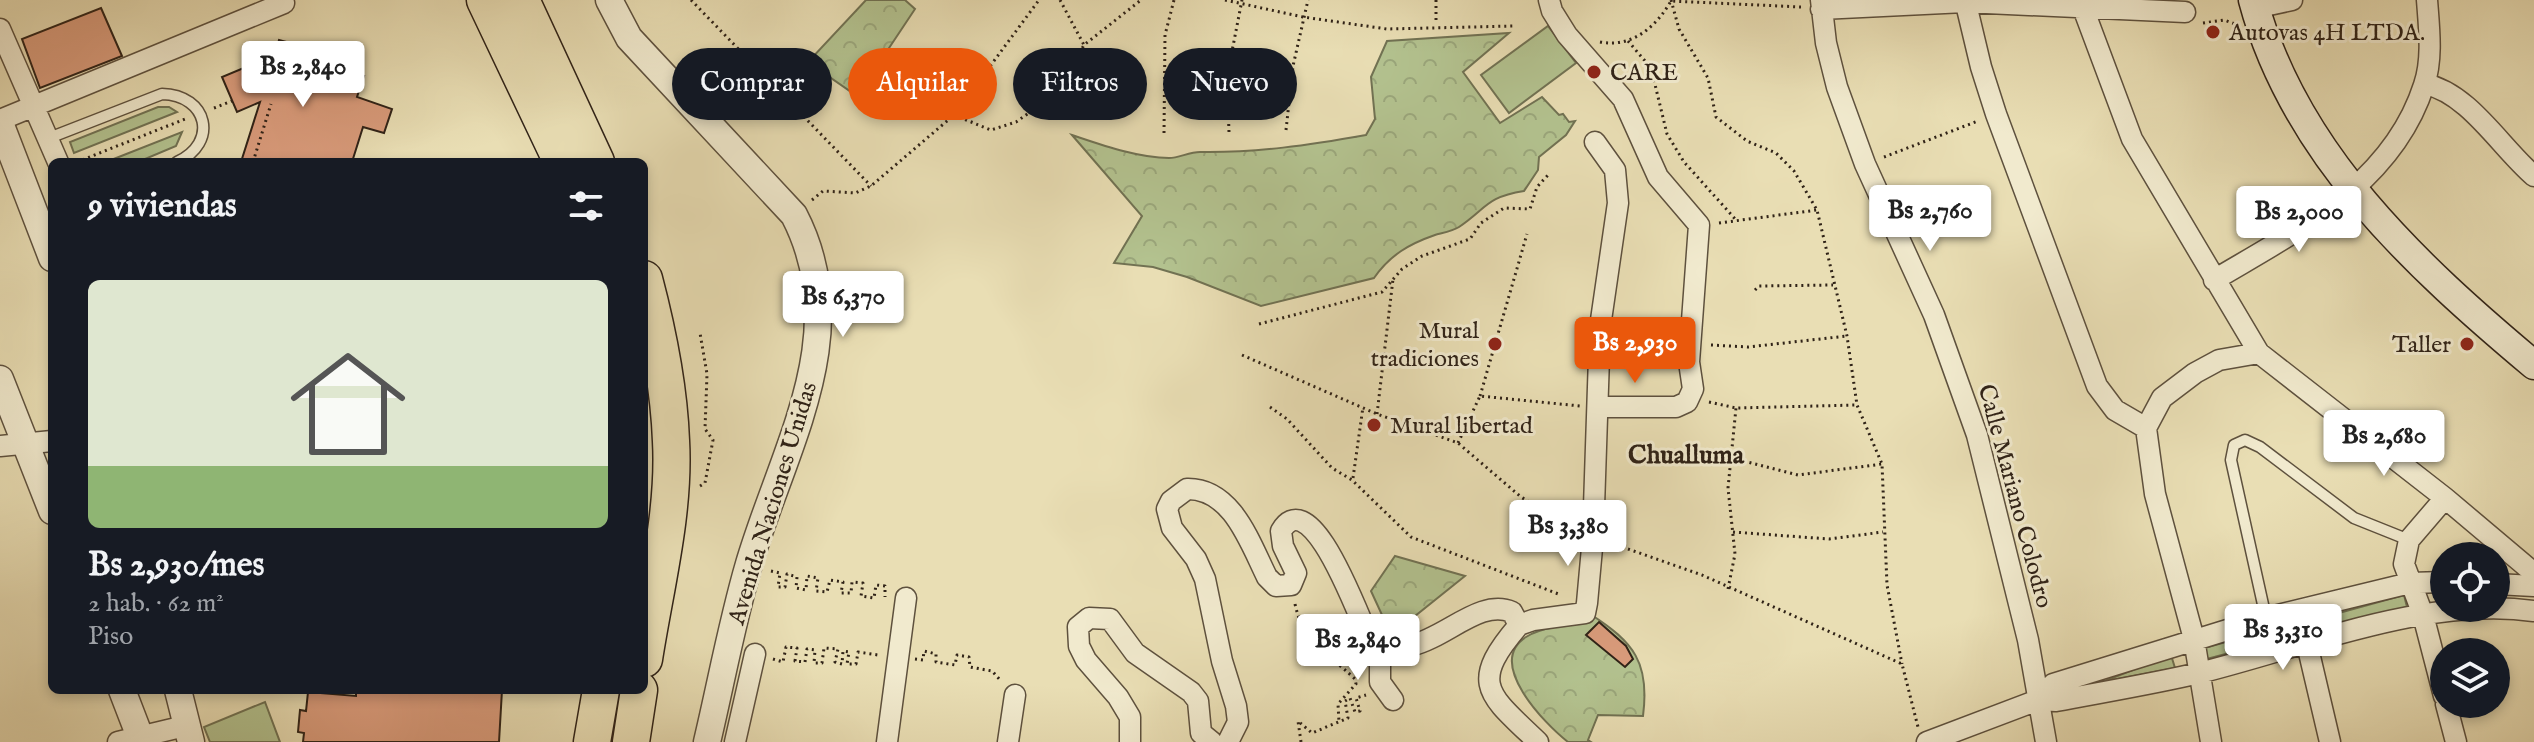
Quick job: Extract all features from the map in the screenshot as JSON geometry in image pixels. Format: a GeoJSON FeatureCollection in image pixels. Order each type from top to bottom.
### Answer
{"type":"FeatureCollection","features":[{"type":"Feature","properties":{"kind":"highway"},"geometry":{"type":"LineString","coordinates":[[485,0],[560,158]]}},
{"type":"Feature","properties":{"kind":"highway"},"geometry":{"type":"LineString","coordinates":[[521,0],[594,158]]}},
{"type":"Feature","properties":{"kind":"highway"},"geometry":{"type":"LineString","coordinates":[[648,294],[658,333],[672,442],[670,491],[648,633]]}},
{"type":"Feature","properties":{"kind":"highway"},"geometry":{"type":"LineString","coordinates":[[592,742],[600,694]]}},
{"type":"Feature","properties":{"kind":"highway"},"geometry":{"type":"LineString","coordinates":[[631,742],[638,694]]}},
{"type":"Feature","properties":{"kind":"main road"},"geometry":{"type":"LineString","coordinates":[[2248,11],[2300,109],[2354,189],[2393,239],[2448,293],[2534,365]]}},
{"type":"Feature","properties":{"kind":"street","name":"Avenida Naciones Unidas"},"geometry":{"type":"LineString","coordinates":[[609,0],[629,38],[794,215],[808,242],[821,310],[807,394],[748,565],[707,742]]}},
{"type":"Feature","properties":{"kind":"street"},"geometry":{"type":"LineString","coordinates":[[1549,0],[1567,35],[1613,84],[1658,177],[1699,225],[1691,344],[1693,389],[1689,398],[1676,407],[1598,407]]}},
{"type":"Feature","properties":{"kind":"street"},"geometry":{"type":"LineString","coordinates":[[2248,11],[2292,0]]}},
{"type":"Feature","properties":{"kind":"street"},"geometry":{"type":"LineString","coordinates":[[2214,280],[2334,208],[2394,143],[2425,84],[2429,28],[2427,0]]}},
{"type":"Feature","properties":{"kind":"street"},"geometry":{"type":"LineString","coordinates":[[1965,1],[1996,114],[2097,386],[2115,410],[2146,428]]}},
{"type":"Feature","properties":{"kind":"street"},"geometry":{"type":"LineString","coordinates":[[48,247],[0,121],[284,2]]}},
{"type":"Feature","properties":{"kind":"street"},"geometry":{"type":"LineString","coordinates":[[1821,4],[2081,2],[2185,12]]}},
{"type":"Feature","properties":{"kind":"street"},"geometry":{"type":"LineString","coordinates":[[2081,2],[2132,139],[2259,353],[2445,498],[2534,573]]}},
{"type":"Feature","properties":{"kind":"street","name":"Calle Mariano Colodro"},"geometry":{"type":"LineString","coordinates":[[1821,4],[1837,87],[1865,164],[1934,315],[1977,435],[2028,640],[2046,742]]}},
{"type":"Feature","properties":{"kind":"street"},"geometry":{"type":"LineString","coordinates":[[0,29],[56,158]]}},
{"type":"Feature","properties":{"kind":"street"},"geometry":{"type":"LineString","coordinates":[[2425,84],[2441,87],[2450,94],[2534,176]]}},
{"type":"Feature","properties":{"kind":"street"},"geometry":{"type":"LineString","coordinates":[[1538,742],[1495,698],[1489,684],[1490,663],[1519,625],[1533,620],[1585,613],[1593,537],[1603,286],[1615,228],[1618,183],[1615,170],[1595,142]]}},
{"type":"Feature","properties":{"kind":"street"},"geometry":{"type":"LineString","coordinates":[[2211,742],[2194,639],[2155,494],[2146,428],[2162,398],[2195,373],[2219,360],[2259,353]]}},
{"type":"Feature","properties":{"kind":"street"},"geometry":{"type":"LineString","coordinates":[[0,379],[12,444],[48,504]]}},
{"type":"Feature","properties":{"kind":"street"},"geometry":{"type":"LineString","coordinates":[[12,444],[48,441]]}},
{"type":"Feature","properties":{"kind":"street"},"geometry":{"type":"LineString","coordinates":[[1228,742],[1238,722],[1236,706],[1222,661],[1205,579],[1196,559],[1172,528],[1167,509],[1171,501],[1187,489],[1214,494],[1227,505],[1270,582],[1284,587],[1291,585],[1296,573],[1281,537],[1284,526],[1296,519],[1308,524],[1322,541],[1369,638],[1380,646],[1412,645],[1498,609],[1516,615],[1519,625]]}},
{"type":"Feature","properties":{"kind":"street"},"geometry":{"type":"LineString","coordinates":[[2430,642],[2404,564],[2409,540],[2445,498]]}},
{"type":"Feature","properties":{"kind":"street"},"geometry":{"type":"LineString","coordinates":[[2038,700],[2053,684],[2194,639],[2289,612],[2410,583],[2430,582]]}},
{"type":"Feature","properties":{"kind":"street"},"geometry":{"type":"LineString","coordinates":[[2510,585],[2534,586]]}},
{"type":"Feature","properties":{"kind":"street"},"geometry":{"type":"LineString","coordinates":[[887,742],[901,657],[906,598]]}},
{"type":"Feature","properties":{"kind":"street"},"geometry":{"type":"LineString","coordinates":[[1931,737],[2038,700],[2056,701],[2198,673],[2423,615],[2474,610],[2534,611]]}},
{"type":"Feature","properties":{"kind":"street"},"geometry":{"type":"LineString","coordinates":[[2289,612],[2302,644],[2330,742]]}},
{"type":"Feature","properties":{"kind":"street"},"geometry":{"type":"LineString","coordinates":[[1130,742],[1130,717],[1079,646],[1078,627],[1089,618],[1110,619],[1135,653],[1191,692],[1198,701],[1201,733],[1212,742]]}},
{"type":"Feature","properties":{"kind":"street"},"geometry":{"type":"LineString","coordinates":[[1380,646],[1376,690],[1393,700]]}},
{"type":"Feature","properties":{"kind":"street"},"geometry":{"type":"LineString","coordinates":[[735,742],[755,654]]}},
{"type":"Feature","properties":{"kind":"street"},"geometry":{"type":"LineString","coordinates":[[123,694],[134,740],[188,734],[179,694]]}},
{"type":"Feature","properties":{"kind":"street"},"geometry":{"type":"LineString","coordinates":[[1008,742],[1015,695]]}},
{"type":"Feature","properties":{"kind":"street"},"geometry":{"type":"LineString","coordinates":[[2450,718],[2456,742]]}},
{"type":"Feature","properties":{"kind":"lane"},"geometry":{"type":"LineString","coordinates":[[49,138],[162,94],[187,99],[200,113],[203,128],[201,143],[186,158]]}},
{"type":"Feature","properties":{"kind":"lane"},"geometry":{"type":"LineString","coordinates":[[2266,618],[2231,460],[2234,445],[2245,440],[2260,447],[2354,518],[2409,540]]}},
{"type":"Feature","properties":{"kind":"path"},"geometry":{"type":"LineString","coordinates":[[691,0],[737,48]]}},
{"type":"Feature","properties":{"kind":"path"},"geometry":{"type":"LineString","coordinates":[[997,58],[1039,0]]}},
{"type":"Feature","properties":{"kind":"path"},"geometry":{"type":"LineString","coordinates":[[1060,0],[1084,45]]}},
{"type":"Feature","properties":{"kind":"path"},"geometry":{"type":"LineString","coordinates":[[1130,0],[1133,6]]}},
{"type":"Feature","properties":{"kind":"path"},"geometry":{"type":"LineString","coordinates":[[966,120],[991,130],[1001,130],[1016,122],[1057,93],[1084,45],[1141,0]]}},
{"type":"Feature","properties":{"kind":"path"},"geometry":{"type":"LineString","coordinates":[[1164,133],[1165,35],[1174,0]]}},
{"type":"Feature","properties":{"kind":"path"},"geometry":{"type":"LineString","coordinates":[[1225,0],[1241,1],[1303,17],[1387,29],[1514,26]]}},
{"type":"Feature","properties":{"kind":"path"},"geometry":{"type":"LineString","coordinates":[[1286,130],[1293,66],[1308,0]]}},
{"type":"Feature","properties":{"kind":"path"},"geometry":{"type":"LineString","coordinates":[[1436,0],[1436,26]]}},
{"type":"Feature","properties":{"kind":"path"},"geometry":{"type":"LineString","coordinates":[[1567,35],[1614,45],[1628,41],[1659,23],[1671,0]]}},
{"type":"Feature","properties":{"kind":"path"},"geometry":{"type":"LineString","coordinates":[[1671,0],[1821,4]]}},
{"type":"Feature","properties":{"kind":"path"},"geometry":{"type":"LineString","coordinates":[[1671,0],[1679,29],[1708,78],[1716,117],[1747,141],[1776,153],[1794,171],[1817,210],[1828,245],[1833,285],[1847,336],[1857,405],[1882,464],[1883,532],[1893,629],[1902,664],[1931,737]]}},
{"type":"Feature","properties":{"kind":"path"},"geometry":{"type":"LineString","coordinates":[[1229,132],[1227,77],[1241,1]]}},
{"type":"Feature","properties":{"kind":"path"},"geometry":{"type":"LineString","coordinates":[[2205,22],[2228,21],[2248,11]]}},
{"type":"Feature","properties":{"kind":"path"},"geometry":{"type":"LineString","coordinates":[[1628,41],[1651,68],[1667,134],[1678,152],[1737,221]]}},
{"type":"Feature","properties":{"kind":"path"},"geometry":{"type":"LineString","coordinates":[[87,158],[232,101]]}},
{"type":"Feature","properties":{"kind":"path"},"geometry":{"type":"LineString","coordinates":[[254,158],[271,104]]}},
{"type":"Feature","properties":{"kind":"path"},"geometry":{"type":"LineString","coordinates":[[1865,164],[1996,114]]}},
{"type":"Feature","properties":{"kind":"path"},"geometry":{"type":"LineString","coordinates":[[733,120],[737,128],[733,150]]}},
{"type":"Feature","properties":{"kind":"path"},"geometry":{"type":"LineString","coordinates":[[807,120],[871,186]]}},
{"type":"Feature","properties":{"kind":"path"},"geometry":{"type":"LineString","coordinates":[[794,215],[823,191],[855,193],[871,186],[948,120]]}},
{"type":"Feature","properties":{"kind":"path"},"geometry":{"type":"LineString","coordinates":[[1259,324],[1382,292],[1393,278],[1422,256],[1470,239],[1481,223],[1504,208],[1530,209],[1537,187],[1548,175]]}},
{"type":"Feature","properties":{"kind":"path"},"geometry":{"type":"LineString","coordinates":[[1699,225],[1817,210]]}},
{"type":"Feature","properties":{"kind":"path"},"geometry":{"type":"LineString","coordinates":[[1458,443],[1480,396],[1527,234]]}},
{"type":"Feature","properties":{"kind":"path"},"geometry":{"type":"LineString","coordinates":[[1377,414],[1393,278]]}},
{"type":"Feature","properties":{"kind":"path"},"geometry":{"type":"LineString","coordinates":[[1755,290],[1759,286],[1833,285]]}},
{"type":"Feature","properties":{"kind":"path"},"geometry":{"type":"LineString","coordinates":[[697,488],[705,483],[713,440],[705,429],[707,374],[700,333]]}},
{"type":"Feature","properties":{"kind":"path"},"geometry":{"type":"LineString","coordinates":[[1691,344],[1748,347],[1847,336]]}},
{"type":"Feature","properties":{"kind":"path"},"geometry":{"type":"LineString","coordinates":[[1242,355],[1377,414],[1458,443],[1542,511],[1593,537],[1702,575],[1902,664]]}},
{"type":"Feature","properties":{"kind":"path"},"geometry":{"type":"LineString","coordinates":[[1480,396],[1598,407]]}},
{"type":"Feature","properties":{"kind":"path"},"geometry":{"type":"LineString","coordinates":[[1689,398],[1736,408],[1857,405]]}},
{"type":"Feature","properties":{"kind":"path"},"geometry":{"type":"LineString","coordinates":[[1270,407],[1287,419],[1332,468],[1352,480],[1411,537],[1500,570],[1529,586],[1587,603]]}},
{"type":"Feature","properties":{"kind":"path"},"geometry":{"type":"LineString","coordinates":[[1352,480],[1363,407]]}},
{"type":"Feature","properties":{"kind":"path"},"geometry":{"type":"LineString","coordinates":[[1728,589],[1735,554],[1728,488],[1736,408]]}},
{"type":"Feature","properties":{"kind":"path"},"geometry":{"type":"LineString","coordinates":[[1731,458],[1798,475],[1882,464]]}},
{"type":"Feature","properties":{"kind":"path"},"geometry":{"type":"LineString","coordinates":[[1733,532],[1829,539],[1883,532]]}},
{"type":"Feature","properties":{"kind":"path"},"geometry":{"type":"LineString","coordinates":[[748,565],[780,573],[778,587],[785,587],[787,574],[797,577],[796,588],[806,590],[807,576],[818,578],[816,591],[827,592],[830,580],[843,582],[841,593],[851,593],[852,582],[863,583],[861,596],[874,598],[876,585],[885,586],[883,597],[898,599],[902,589],[906,598]]}},
{"type":"Feature","properties":{"kind":"path"},"geometry":{"type":"LineString","coordinates":[[1291,585],[1300,628],[1332,663],[1355,679],[1356,684],[1338,704],[1339,722]]}},
{"type":"Feature","properties":{"kind":"path"},"geometry":{"type":"LineString","coordinates":[[755,654],[773,644],[777,645],[773,660],[783,662],[786,647],[797,648],[795,661],[805,662],[807,649],[815,650],[814,663],[822,663],[824,648],[838,649],[835,662],[842,664],[843,651],[849,652],[847,664],[856,664],[858,652],[879,655],[878,666],[889,667],[892,655],[923,660],[924,651],[936,654],[936,662],[955,665],[957,655],[969,657],[970,667],[992,671],[1015,695]]}},
{"type":"Feature","properties":{"kind":"path"},"geometry":{"type":"LineString","coordinates":[[1301,742],[1298,721],[1312,733],[1348,718],[1345,701],[1350,698],[1355,712],[1360,711],[1356,698],[1365,694],[1371,707]]}},
{"type":"Feature","properties":{"kind":"green space"},"geometry":{"type":"Polygon","coordinates":[[[866,0],[905,0],[915,9],[889,48],[848,48],[848,90],[832,79],[832,48],[821,48],[866,0]]]}},
{"type":"Feature","properties":{"kind":"green space"},"geometry":{"type":"Polygon","coordinates":[[[1548,26],[1576,63],[1509,113],[1481,75],[1548,26]]]}},
{"type":"Feature","properties":{"kind":"green space"},"geometry":{"type":"Polygon","coordinates":[[[1509,33],[1463,72],[1500,123],[1542,97],[1559,115],[1563,114],[1569,122],[1575,121],[1566,135],[1539,157],[1538,170],[1524,191],[1502,196],[1457,228],[1408,246],[1374,278],[1261,306],[1153,267],[1114,263],[1142,216],[1072,135],[1133,153],[1169,158],[1196,152],[1283,148],[1366,135],[1375,119],[1371,77],[1387,41],[1509,33]]]}},
{"type":"Feature","properties":{"kind":"green space"},"geometry":{"type":"Polygon","coordinates":[[[158,107],[169,107],[177,112],[74,153],[70,142],[158,107]]]}},
{"type":"Feature","properties":{"kind":"green space"},"geometry":{"type":"Polygon","coordinates":[[[182,132],[176,146],[148,158],[116,158],[182,132]]]}},
{"type":"Feature","properties":{"kind":"green space"},"geometry":{"type":"Polygon","coordinates":[[[1395,556],[1465,576],[1405,624],[1382,615],[1371,591],[1395,556]]]}},
{"type":"Feature","properties":{"kind":"green space"},"geometry":{"type":"Polygon","coordinates":[[[2404,595],[2407,607],[2301,635],[2299,624],[2404,595]]]}},
{"type":"Feature","properties":{"kind":"green space"},"geometry":{"type":"Polygon","coordinates":[[[1590,614],[1618,634],[1636,656],[1644,682],[1643,716],[1598,715],[1588,740],[1591,742],[1568,742],[1534,708],[1515,677],[1512,662],[1515,648],[1526,637],[1575,622],[1590,614]]]}},
{"type":"Feature","properties":{"kind":"green space"},"geometry":{"type":"Polygon","coordinates":[[[2286,625],[2290,637],[2203,660],[2201,649],[2286,625]]]}},
{"type":"Feature","properties":{"kind":"green space"},"geometry":{"type":"Polygon","coordinates":[[[2171,655],[2175,668],[2102,682],[2171,655]]]}},
{"type":"Feature","properties":{"kind":"green space"},"geometry":{"type":"Polygon","coordinates":[[[265,702],[280,742],[210,742],[204,727],[265,702]]]}},
{"type":"Feature","properties":{"kind":"building"},"geometry":{"type":"Polygon","coordinates":[[[101,8],[122,56],[40,88],[22,39],[101,8]]]}},
{"type":"Feature","properties":{"kind":"building"},"geometry":{"type":"Polygon","coordinates":[[[279,40],[301,46],[298,55],[364,76],[357,97],[392,109],[384,133],[363,127],[353,158],[242,158],[260,102],[237,112],[222,77],[275,55],[279,40]]]}},
{"type":"Feature","properties":{"kind":"building"},"geometry":{"type":"Polygon","coordinates":[[[1599,622],[1626,646],[1633,659],[1625,667],[1586,635],[1599,622]]]}},
{"type":"Feature","properties":{"kind":"building"},"geometry":{"type":"Polygon","coordinates":[[[308,694],[502,694],[499,742],[303,742],[304,733],[298,732],[300,710],[306,711],[308,694]]]}},
{"type":"Feature","properties":{"kind":"place","name":"Autovas 4H LTDA."},"geometry":{"type":"Point","coordinates":[2213,32]}},
{"type":"Feature","properties":{"kind":"place","name":"CARE"},"geometry":{"type":"Point","coordinates":[1594,72]}},
{"type":"Feature","properties":{"kind":"place","name":"Mural tradiciones"},"geometry":{"type":"Point","coordinates":[1495,344]}},
{"type":"Feature","properties":{"kind":"place","name":"Taller"},"geometry":{"type":"Point","coordinates":[2467,344]}},
{"type":"Feature","properties":{"kind":"place","name":"Mural libertad"},"geometry":{"type":"Point","coordinates":[1374,425]}},
{"type":"Feature","properties":{"kind":"district","name":"Chualluma"},"geometry":{"type":"Point","coordinates":[1686,454]}}]}
